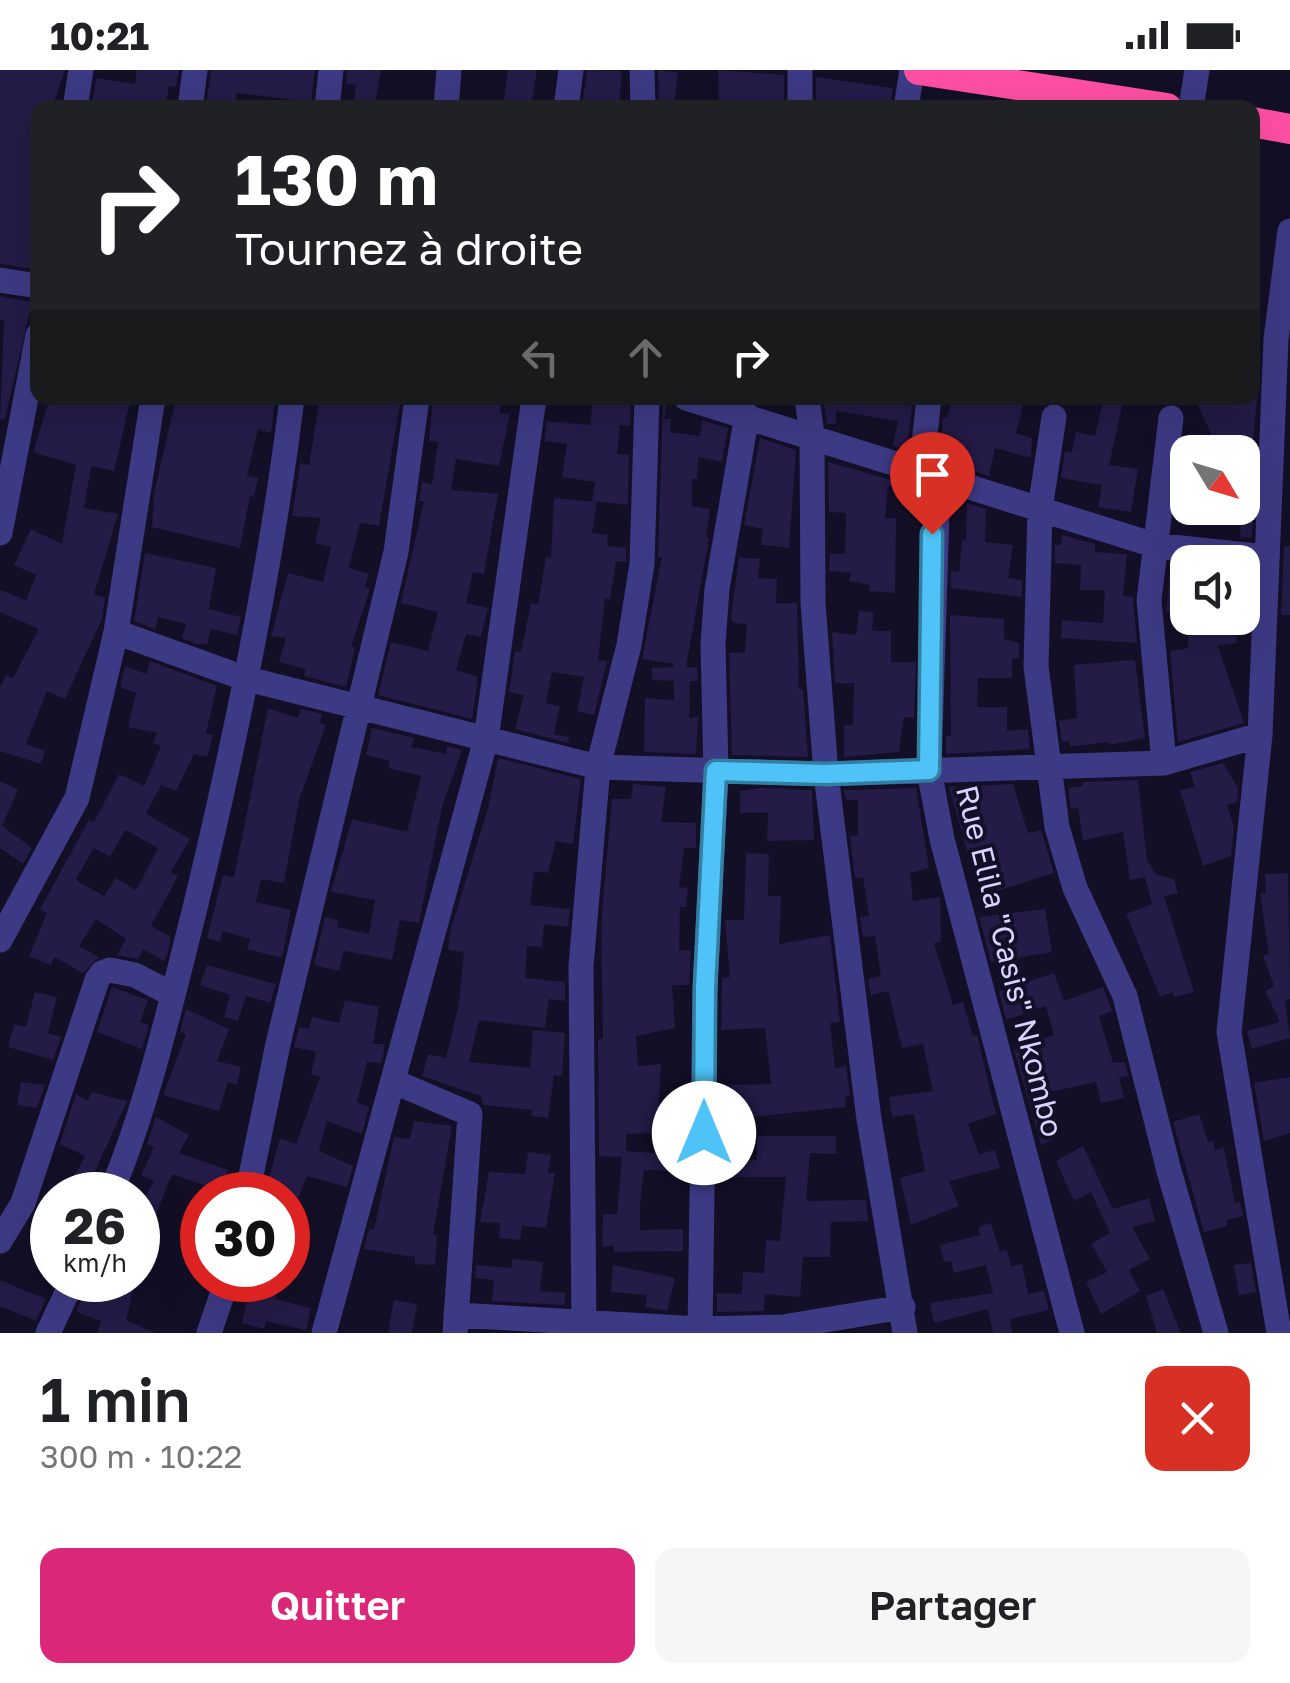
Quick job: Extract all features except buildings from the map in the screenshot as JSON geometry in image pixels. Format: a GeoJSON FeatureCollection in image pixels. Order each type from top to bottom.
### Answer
{"type":"FeatureCollection","features":[{"type":"Feature","properties":{"kind":"highway"},"geometry":{"type":"LineString","coordinates":[[919,70],[1102,100]]}},
{"type":"Feature","properties":{"kind":"highway"},"geometry":{"type":"LineString","coordinates":[[1260,123],[1290,129]]}},
{"type":"Feature","properties":{"kind":"street"},"geometry":{"type":"LineString","coordinates":[[76,100],[81,70]]}},
{"type":"Feature","properties":{"kind":"street"},"geometry":{"type":"LineString","coordinates":[[191,100],[194,70]]}},
{"type":"Feature","properties":{"kind":"street"},"geometry":{"type":"LineString","coordinates":[[327,100],[331,70]]}},
{"type":"Feature","properties":{"kind":"street"},"geometry":{"type":"LineString","coordinates":[[447,100],[449,70]]}},
{"type":"Feature","properties":{"kind":"street"},"geometry":{"type":"LineString","coordinates":[[567,100],[572,70]]}},
{"type":"Feature","properties":{"kind":"street"},"geometry":{"type":"LineString","coordinates":[[642,70],[642,100]]}},
{"type":"Feature","properties":{"kind":"street"},"geometry":{"type":"LineString","coordinates":[[800,70],[800,100]]}},
{"type":"Feature","properties":{"kind":"street"},"geometry":{"type":"LineString","coordinates":[[907,100],[912,70]]}},
{"type":"Feature","properties":{"kind":"street"},"geometry":{"type":"LineString","coordinates":[[1192,100],[1197,70]]}},
{"type":"Feature","properties":{"kind":"street"},"geometry":{"type":"LineString","coordinates":[[1278,1333],[1229,1032],[1260,735],[1276,339],[1290,231]]}},
{"type":"Feature","properties":{"kind":"street"},"geometry":{"type":"LineString","coordinates":[[0,280],[30,285]]}},
{"type":"Feature","properties":{"kind":"street"},"geometry":{"type":"LineString","coordinates":[[0,534],[30,377]]}},
{"type":"Feature","properties":{"kind":"street"},"geometry":{"type":"LineString","coordinates":[[0,940],[77,798],[116,632],[152,405]]}},
{"type":"Feature","properties":{"kind":"street"},"geometry":{"type":"LineString","coordinates":[[120,1172],[173,995],[214,830],[268,557],[291,405]]}},
{"type":"Feature","properties":{"kind":"street"},"geometry":{"type":"LineString","coordinates":[[252,1172],[396,552],[416,405]]}},
{"type":"Feature","properties":{"kind":"street"},"geometry":{"type":"LineString","coordinates":[[324,1333],[486,739],[533,405]]}},
{"type":"Feature","properties":{"kind":"street"},"geometry":{"type":"LineString","coordinates":[[584,1329],[581,980],[598,767],[628,645],[642,564],[647,405]]}},
{"type":"Feature","properties":{"kind":"street"},"geometry":{"type":"LineString","coordinates":[[711,405],[1154,544],[1265,557]]}},
{"type":"Feature","properties":{"kind":"street"},"geometry":{"type":"LineString","coordinates":[[808,405],[812,435],[813,603],[826,774],[869,1119],[905,1333]]}},
{"type":"Feature","properties":{"kind":"street","name":"Rue Elila \"Casis\" Nkombo"},"geometry":{"type":"LineString","coordinates":[[929,405],[929,770],[942,839],[1068,1332]]}},
{"type":"Feature","properties":{"kind":"street"},"geometry":{"type":"LineString","coordinates":[[700,1331],[705,988],[716,771],[713,644],[717,589],[746,415]]}},
{"type":"Feature","properties":{"kind":"street"},"geometry":{"type":"LineString","coordinates":[[1054,417],[1040,509],[1036,667],[1057,827],[1070,873],[1125,996],[1168,1171],[1216,1333]]}},
{"type":"Feature","properties":{"kind":"street"},"geometry":{"type":"LineString","coordinates":[[1164,763],[1150,634],[1154,544],[1171,418]]}},
{"type":"Feature","properties":{"kind":"street"},"geometry":{"type":"LineString","coordinates":[[116,632],[244,678],[358,710],[598,767],[826,774],[1164,763],[1260,735]]}},
{"type":"Feature","properties":{"kind":"street"},"geometry":{"type":"LineString","coordinates":[[0,1241],[23,1203],[97,980],[110,970],[118,971],[173,995]]}},
{"type":"Feature","properties":{"kind":"street"},"geometry":{"type":"LineString","coordinates":[[395,1082],[470,1114],[455,1324],[700,1331],[783,1327],[902,1306]]}},
{"type":"Feature","properties":{"kind":"street"},"geometry":{"type":"LineString","coordinates":[[48,1333],[63,1302]]}},
{"type":"Feature","properties":{"kind":"street"},"geometry":{"type":"LineString","coordinates":[[209,1333],[220,1302]]}},
{"type":"Feature","properties":{"kind":"route"},"geometry":{"type":"LineString","coordinates":[[704,1133],[705,988],[716,771],[826,774],[929,770],[932,534]]}}]}
